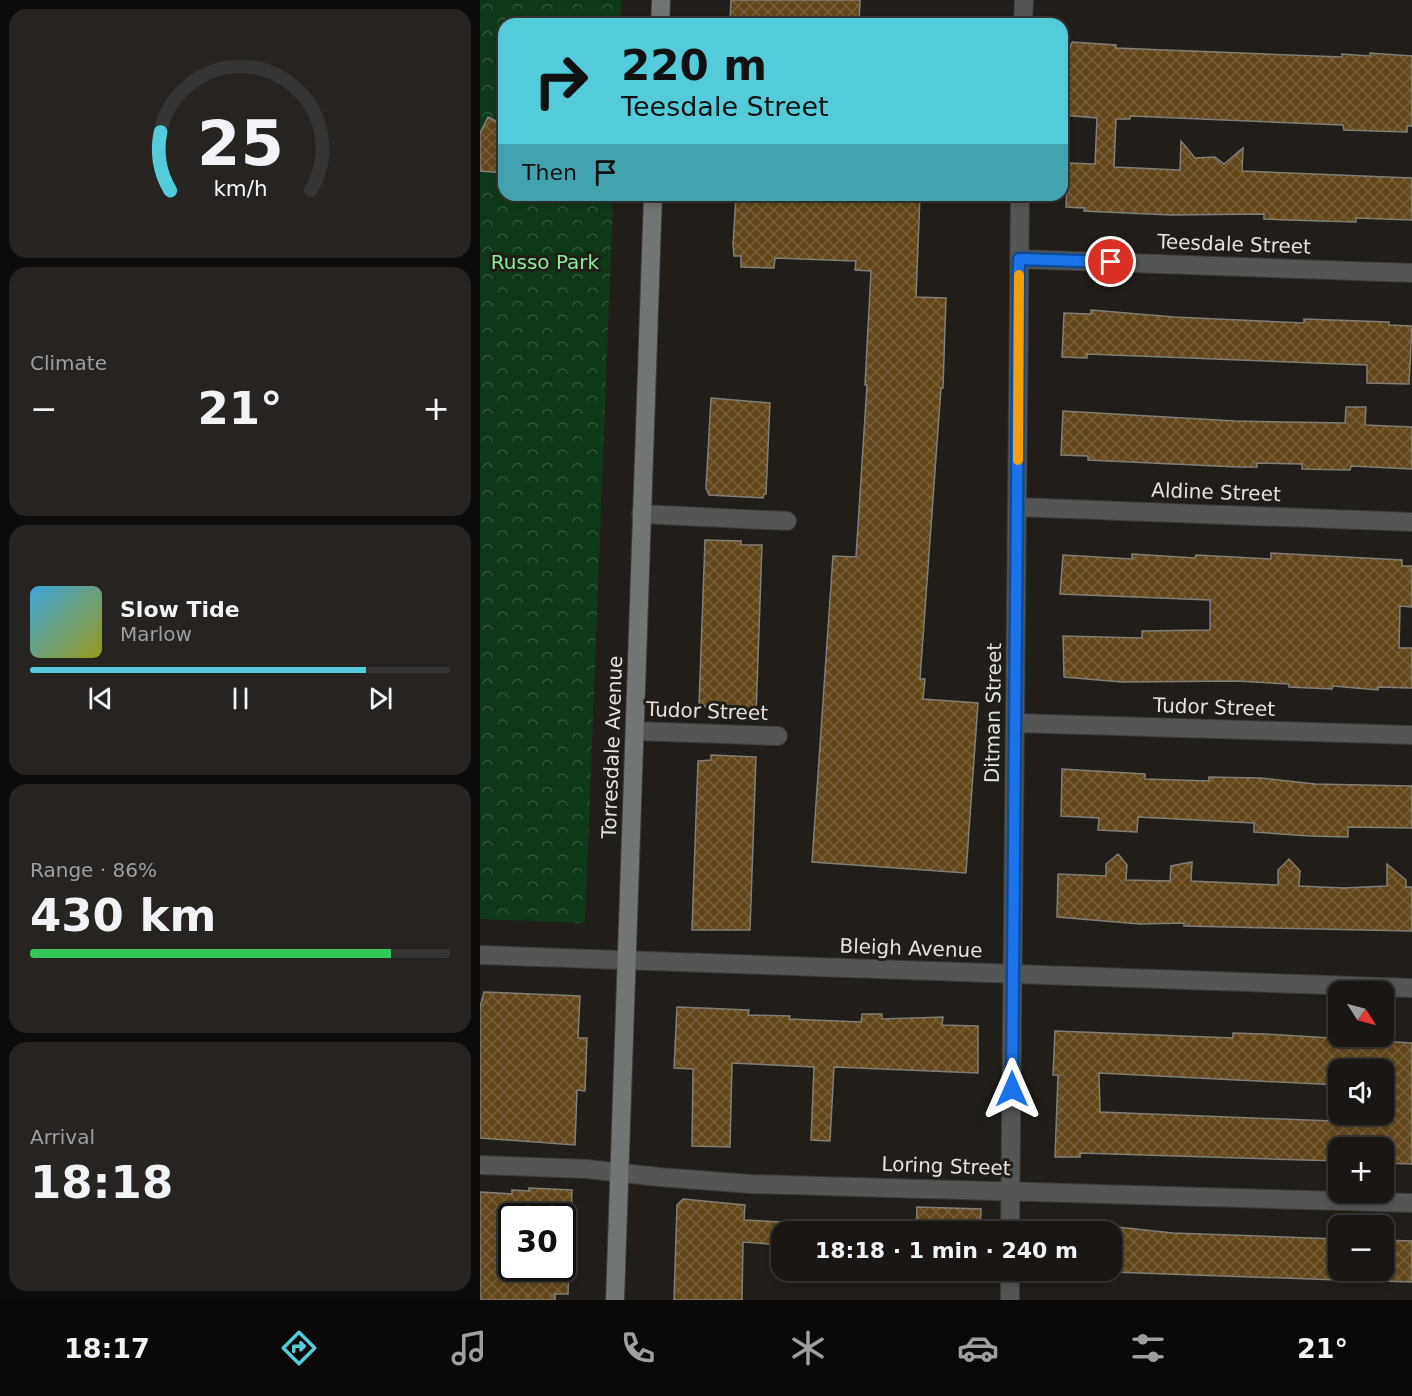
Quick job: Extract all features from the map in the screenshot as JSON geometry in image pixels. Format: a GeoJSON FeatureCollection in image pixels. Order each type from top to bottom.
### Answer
{"type":"FeatureCollection","features":[{"type":"Feature","properties":{"kind":"street"},"geometry":{"type":"LineString","coordinates":[[660,0],[660,18]]}},
{"type":"Feature","properties":{"kind":"street"},"geometry":{"type":"LineString","coordinates":[[1023,18],[1024,0]]}},
{"type":"Feature","properties":{"kind":"street","name":"Torresdale Avenue"},"geometry":{"type":"LineString","coordinates":[[615,1300],[653,201]]}},
{"type":"Feature","properties":{"kind":"street","name":"Ditman Street"},"geometry":{"type":"LineString","coordinates":[[1010,1221],[1020,201]]}},
{"type":"Feature","properties":{"kind":"street","name":"Teesdale Street"},"geometry":{"type":"LineString","coordinates":[[1019,259],[1412,273]]}},
{"type":"Feature","properties":{"kind":"street","name":"Aldine Street"},"geometry":{"type":"LineString","coordinates":[[1017,507],[1412,522]]}},
{"type":"Feature","properties":{"kind":"street"},"geometry":{"type":"LineString","coordinates":[[641,514],[787,521]]}},
{"type":"Feature","properties":{"kind":"street","name":"Tudor Street"},"geometry":{"type":"LineString","coordinates":[[1016,723],[1412,735]]}},
{"type":"Feature","properties":{"kind":"street","name":"Tudor Street"},"geometry":{"type":"LineString","coordinates":[[635,731],[778,736]]}},
{"type":"Feature","properties":{"kind":"street","name":"Bleigh Avenue"},"geometry":{"type":"LineString","coordinates":[[480,955],[1412,988]]}},
{"type":"Feature","properties":{"kind":"street","name":"Loring Street"},"geometry":{"type":"LineString","coordinates":[[480,1165],[621,1172],[751,1184],[1412,1203]]}},
{"type":"Feature","properties":{"kind":"street"},"geometry":{"type":"LineString","coordinates":[[1010,1281],[1010,1300]]}},
{"type":"Feature","properties":{"kind":"green space","name":"Russo Park"},"geometry":{"type":"Polygon","coordinates":[[[480,0],[621,0],[620,18],[498,18],[498,201],[613,201],[585,923],[480,919],[480,0]]]}},
{"type":"Feature","properties":{"kind":"building"},"geometry":{"type":"Polygon","coordinates":[[[731,0],[860,0],[859,18],[730,18],[731,0]]]}},
{"type":"Feature","properties":{"kind":"building"},"geometry":{"type":"Polygon","coordinates":[[[1072,42],[1116,45],[1116,48],[1342,57],[1342,54],[1370,56],[1370,53],[1412,56],[1412,126],[1407,126],[1407,132],[1344,130],[1343,125],[1130,116],[1130,119],[1116,119],[1114,167],[1180,170],[1181,141],[1195,158],[1215,157],[1224,164],[1243,148],[1242,171],[1412,178],[1412,220],[1356,218],[1356,222],[1288,220],[1264,219],[1264,214],[1171,215],[1084,211],[1085,208],[1066,207],[1068,163],[1095,164],[1097,118],[1068,116],[1069,51],[1072,42]]]}},
{"type":"Feature","properties":{"kind":"building"},"geometry":{"type":"Polygon","coordinates":[[[488,117],[498,122],[498,172],[480,171],[480,133],[488,117]]]}},
{"type":"Feature","properties":{"kind":"building"},"geometry":{"type":"Polygon","coordinates":[[[736,201],[920,201],[916,297],[946,298],[943,388],[941,388],[920,679],[925,679],[923,699],[978,703],[966,873],[812,862],[833,556],[856,557],[867,385],[865,385],[871,271],[855,270],[856,261],[775,258],[774,268],[741,267],[741,256],[734,256],[736,201]]]}},
{"type":"Feature","properties":{"kind":"building"},"geometry":{"type":"Polygon","coordinates":[[[1091,310],[1174,317],[1304,323],[1304,319],[1389,322],[1389,325],[1412,326],[1409,384],[1367,383],[1367,365],[1087,354],[1087,358],[1062,357],[1064,313],[1091,314],[1091,310]]]}},
{"type":"Feature","properties":{"kind":"building"},"geometry":{"type":"Polygon","coordinates":[[[711,398],[770,403],[766,494],[763,498],[709,495],[706,488],[711,398]]]}},
{"type":"Feature","properties":{"kind":"building"},"geometry":{"type":"Polygon","coordinates":[[[1346,407],[1366,407],[1365,425],[1412,427],[1412,469],[1351,466],[1350,470],[1302,469],[1302,464],[1257,463],[1257,467],[1238,467],[1088,460],[1088,456],[1061,455],[1063,411],[1235,421],[1345,423],[1346,407]]]}},
{"type":"Feature","properties":{"kind":"building"},"geometry":{"type":"Polygon","coordinates":[[[705,540],[741,541],[741,545],[762,545],[756,715],[712,713],[708,707],[699,706],[705,540]]]}},
{"type":"Feature","properties":{"kind":"building"},"geometry":{"type":"Polygon","coordinates":[[[1271,553],[1402,560],[1402,566],[1412,566],[1412,607],[1400,606],[1399,648],[1412,648],[1412,688],[1378,687],[1378,690],[1333,686],[1332,689],[1237,681],[1122,682],[1064,677],[1063,636],[1142,638],[1142,631],[1210,630],[1210,600],[1060,594],[1063,555],[1132,559],[1132,554],[1271,559],[1271,553]]]}},
{"type":"Feature","properties":{"kind":"building"},"geometry":{"type":"Polygon","coordinates":[[[711,755],[756,757],[750,930],[692,930],[698,761],[711,760],[711,755]]]}},
{"type":"Feature","properties":{"kind":"building"},"geometry":{"type":"Polygon","coordinates":[[[1062,769],[1145,774],[1145,779],[1209,781],[1209,777],[1260,778],[1315,784],[1412,786],[1412,828],[1348,827],[1348,837],[1310,836],[1254,832],[1254,823],[1138,817],[1137,832],[1098,830],[1099,818],[1061,816],[1062,769]]]}},
{"type":"Feature","properties":{"kind":"building"},"geometry":{"type":"Polygon","coordinates":[[[1118,854],[1127,865],[1126,880],[1170,881],[1171,866],[1192,862],[1191,881],[1278,885],[1278,870],[1289,859],[1300,871],[1299,886],[1344,888],[1387,886],[1387,864],[1406,880],[1406,887],[1412,887],[1412,931],[1184,926],[1184,923],[1140,924],[1057,917],[1058,874],[1106,876],[1106,864],[1118,854]]]}},
{"type":"Feature","properties":{"kind":"building"},"geometry":{"type":"Polygon","coordinates":[[[484,992],[580,996],[578,1038],[587,1038],[585,1091],[577,1090],[575,1145],[480,1138],[480,1007],[484,992]]]}},
{"type":"Feature","properties":{"kind":"building"},"geometry":{"type":"Polygon","coordinates":[[[677,1007],[749,1010],[748,1015],[790,1016],[789,1019],[861,1022],[862,1014],[882,1014],[882,1019],[943,1017],[942,1025],[978,1026],[978,1073],[834,1067],[830,1141],[811,1140],[814,1067],[732,1063],[730,1147],[692,1146],[693,1069],[674,1068],[677,1007]]]}},
{"type":"Feature","properties":{"kind":"building"},"geometry":{"type":"Polygon","coordinates":[[[1055,1031],[1233,1038],[1233,1033],[1265,1034],[1328,1038],[1328,1047],[1394,1047],[1394,1042],[1412,1043],[1412,1164],[1394,1163],[1394,1137],[1328,1137],[1328,1161],[1080,1153],[1080,1157],[1055,1157],[1058,1075],[1053,1075],[1055,1031]],[[1328,1059],[1328,1084],[1099,1073],[1100,1112],[1328,1121],[1328,1125],[1394,1125],[1394,1059],[1328,1059]]]}},
{"type":"Feature","properties":{"kind":"building"},"geometry":{"type":"Polygon","coordinates":[[[529,1188],[572,1190],[572,1203],[498,1203],[498,1281],[568,1281],[568,1294],[555,1294],[555,1300],[480,1300],[480,1192],[512,1194],[512,1190],[529,1191],[529,1188]]]}},
{"type":"Feature","properties":{"kind":"building"},"geometry":{"type":"Polygon","coordinates":[[[683,1199],[745,1205],[744,1220],[771,1221],[771,1244],[743,1242],[742,1300],[674,1300],[677,1205],[683,1199]]]}},
{"type":"Feature","properties":{"kind":"building"},"geometry":{"type":"Polygon","coordinates":[[[917,1207],[981,1209],[980,1221],[916,1221],[917,1207]]]}},
{"type":"Feature","properties":{"kind":"building"},"geometry":{"type":"Polygon","coordinates":[[[1122,1228],[1173,1233],[1328,1239],[1328,1280],[1122,1272],[1122,1228]]]}},
{"type":"Feature","properties":{"kind":"building"},"geometry":{"type":"Polygon","coordinates":[[[1394,1240],[1412,1241],[1412,1282],[1383,1281],[1394,1281],[1394,1240]]]}},
{"type":"Feature","properties":{"kind":"slow traffic"},"geometry":{"type":"LineString","coordinates":[[1018,460],[1019,275]]}},
{"type":"Feature","properties":{"kind":"route"},"geometry":{"type":"LineString","coordinates":[[1012,1089],[1019,259],[1111,262]]}}]}
